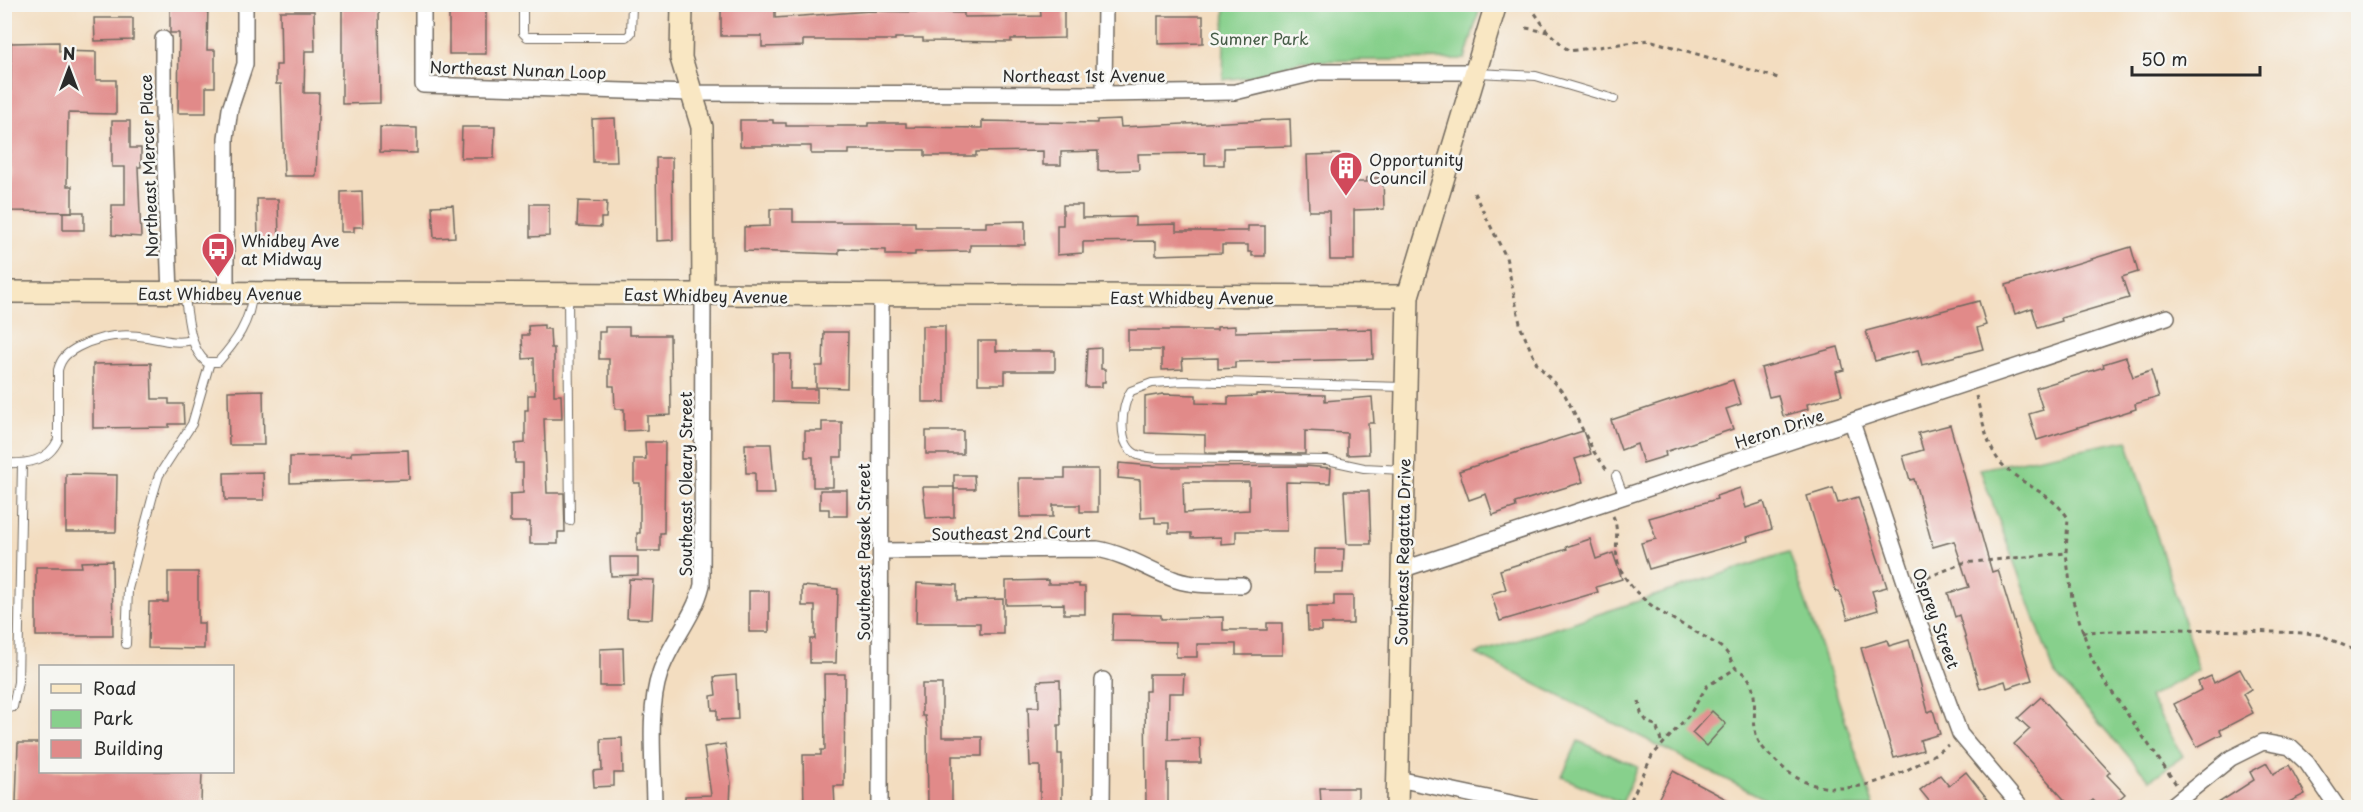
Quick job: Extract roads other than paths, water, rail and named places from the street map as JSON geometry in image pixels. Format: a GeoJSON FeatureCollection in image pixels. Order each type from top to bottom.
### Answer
{"type":"FeatureCollection","features":[{"type":"Feature","properties":{"kind":"street"},"geometry":{"type":"LineString","coordinates":[[226,293],[226,138],[230,109],[245,64],[245,4]]}},
{"type":"Feature","properties":{"kind":"street","name":"Northeast Nunan Loop"},"geometry":{"type":"LineString","coordinates":[[423,4],[423,86],[691,93]]}},
{"type":"Feature","properties":{"kind":"street"},"geometry":{"type":"LineString","coordinates":[[682,4],[681,58],[702,127],[703,295]]}},
{"type":"Feature","properties":{"kind":"street"},"geometry":{"type":"LineString","coordinates":[[1104,94],[1105,4]]}},
{"type":"Feature","properties":{"kind":"street","name":"Southeast Regatta Drive"},"geometry":{"type":"LineString","coordinates":[[1397,807],[1408,296],[1496,4]]}},
{"type":"Feature","properties":{"kind":"street","name":"Northeast Mercer Place"},"geometry":{"type":"LineString","coordinates":[[163,39],[163,114],[177,293]]}},
{"type":"Feature","properties":{"kind":"street","name":"Northeast 1st Avenue"},"geometry":{"type":"LineString","coordinates":[[691,93],[1234,92],[1318,72],[1475,72]]}},
{"type":"Feature","properties":{"kind":"street","name":"East Whidbey Avenue"},"geometry":{"type":"LineString","coordinates":[[4,292],[881,297],[1408,296]]}},
{"type":"Feature","properties":{"kind":"street","name":"Southeast Oleary Street"},"geometry":{"type":"LineString","coordinates":[[654,807],[654,709],[660,673],[697,606],[702,585],[703,295]]}},
{"type":"Feature","properties":{"kind":"street","name":"Southeast Pasek Street"},"geometry":{"type":"LineString","coordinates":[[880,807],[881,297]]}},
{"type":"Feature","properties":{"kind":"street","name":"Heron Drive"},"geometry":{"type":"LineString","coordinates":[[1401,570],[2167,317]]}},
{"type":"Feature","properties":{"kind":"street","name":"Osprey Street"},"geometry":{"type":"LineString","coordinates":[[1852,422],[1906,586],[1960,734],[2022,807]]}},
{"type":"Feature","properties":{"kind":"street","name":"Southeast 2nd Court"},"geometry":{"type":"LineString","coordinates":[[881,551],[1097,549],[1128,557],[1176,580],[1193,584],[1242,585]]}},
{"type":"Feature","properties":{"kind":"street"},"geometry":{"type":"LineString","coordinates":[[1102,807],[1103,680]]}},
{"type":"Feature","properties":{"kind":"street"},"geometry":{"type":"LineString","coordinates":[[2169,807],[2231,758],[2263,742],[2290,747],[2307,763],[2337,807]]}},
{"type":"Feature","properties":{"kind":"street"},"geometry":{"type":"LineString","coordinates":[[1398,779],[1535,807]]}},
{"type":"Feature","properties":{"kind":"lane"},"geometry":{"type":"LineString","coordinates":[[523,4],[523,33],[527,37],[627,37],[631,33],[632,4]]}},
{"type":"Feature","properties":{"kind":"lane"},"geometry":{"type":"LineString","coordinates":[[1475,72],[1536,76],[1614,99]]}},
{"type":"Feature","properties":{"kind":"lane"},"geometry":{"type":"LineString","coordinates":[[177,293],[198,355],[210,362],[218,362],[230,350],[247,323],[253,293]]}},
{"type":"Feature","properties":{"kind":"lane"},"geometry":{"type":"LineString","coordinates":[[568,294],[570,521]]}},
{"type":"Feature","properties":{"kind":"lane"},"geometry":{"type":"LineString","coordinates":[[4,463],[22,464],[40,459],[53,450],[58,440],[58,370],[60,361],[69,352],[98,339],[116,336],[148,338],[169,343],[193,340]]}},
{"type":"Feature","properties":{"kind":"lane"},"geometry":{"type":"LineString","coordinates":[[126,644],[128,589],[153,495],[159,475],[192,424],[210,362]]}},
{"type":"Feature","properties":{"kind":"lane"},"geometry":{"type":"LineString","coordinates":[[1404,470],[1364,468],[1327,460],[1156,458],[1136,454],[1126,444],[1124,408],[1131,391],[1152,384],[1183,381],[1406,387]]}},
{"type":"Feature","properties":{"kind":"lane"},"geometry":{"type":"LineString","coordinates":[[4,710],[13,707],[18,682],[22,464]]}},
{"type":"Feature","properties":{"kind":"lane"},"geometry":{"type":"LineString","coordinates":[[1616,476],[1624,497]]}},
{"type":"Feature","properties":{"kind":"place","name":"Opportunity Council"},"geometry":{"type":"Point","coordinates":[1346,197]}},
{"type":"Feature","properties":{"kind":"place","name":"Whidbey Ave at Midway"},"geometry":{"type":"Point","coordinates":[218,278]}},
{"type":"Feature","properties":{"kind":"park label","name":"Sumner Park"},"geometry":{"type":"Point","coordinates":[1259,38]}}]}
